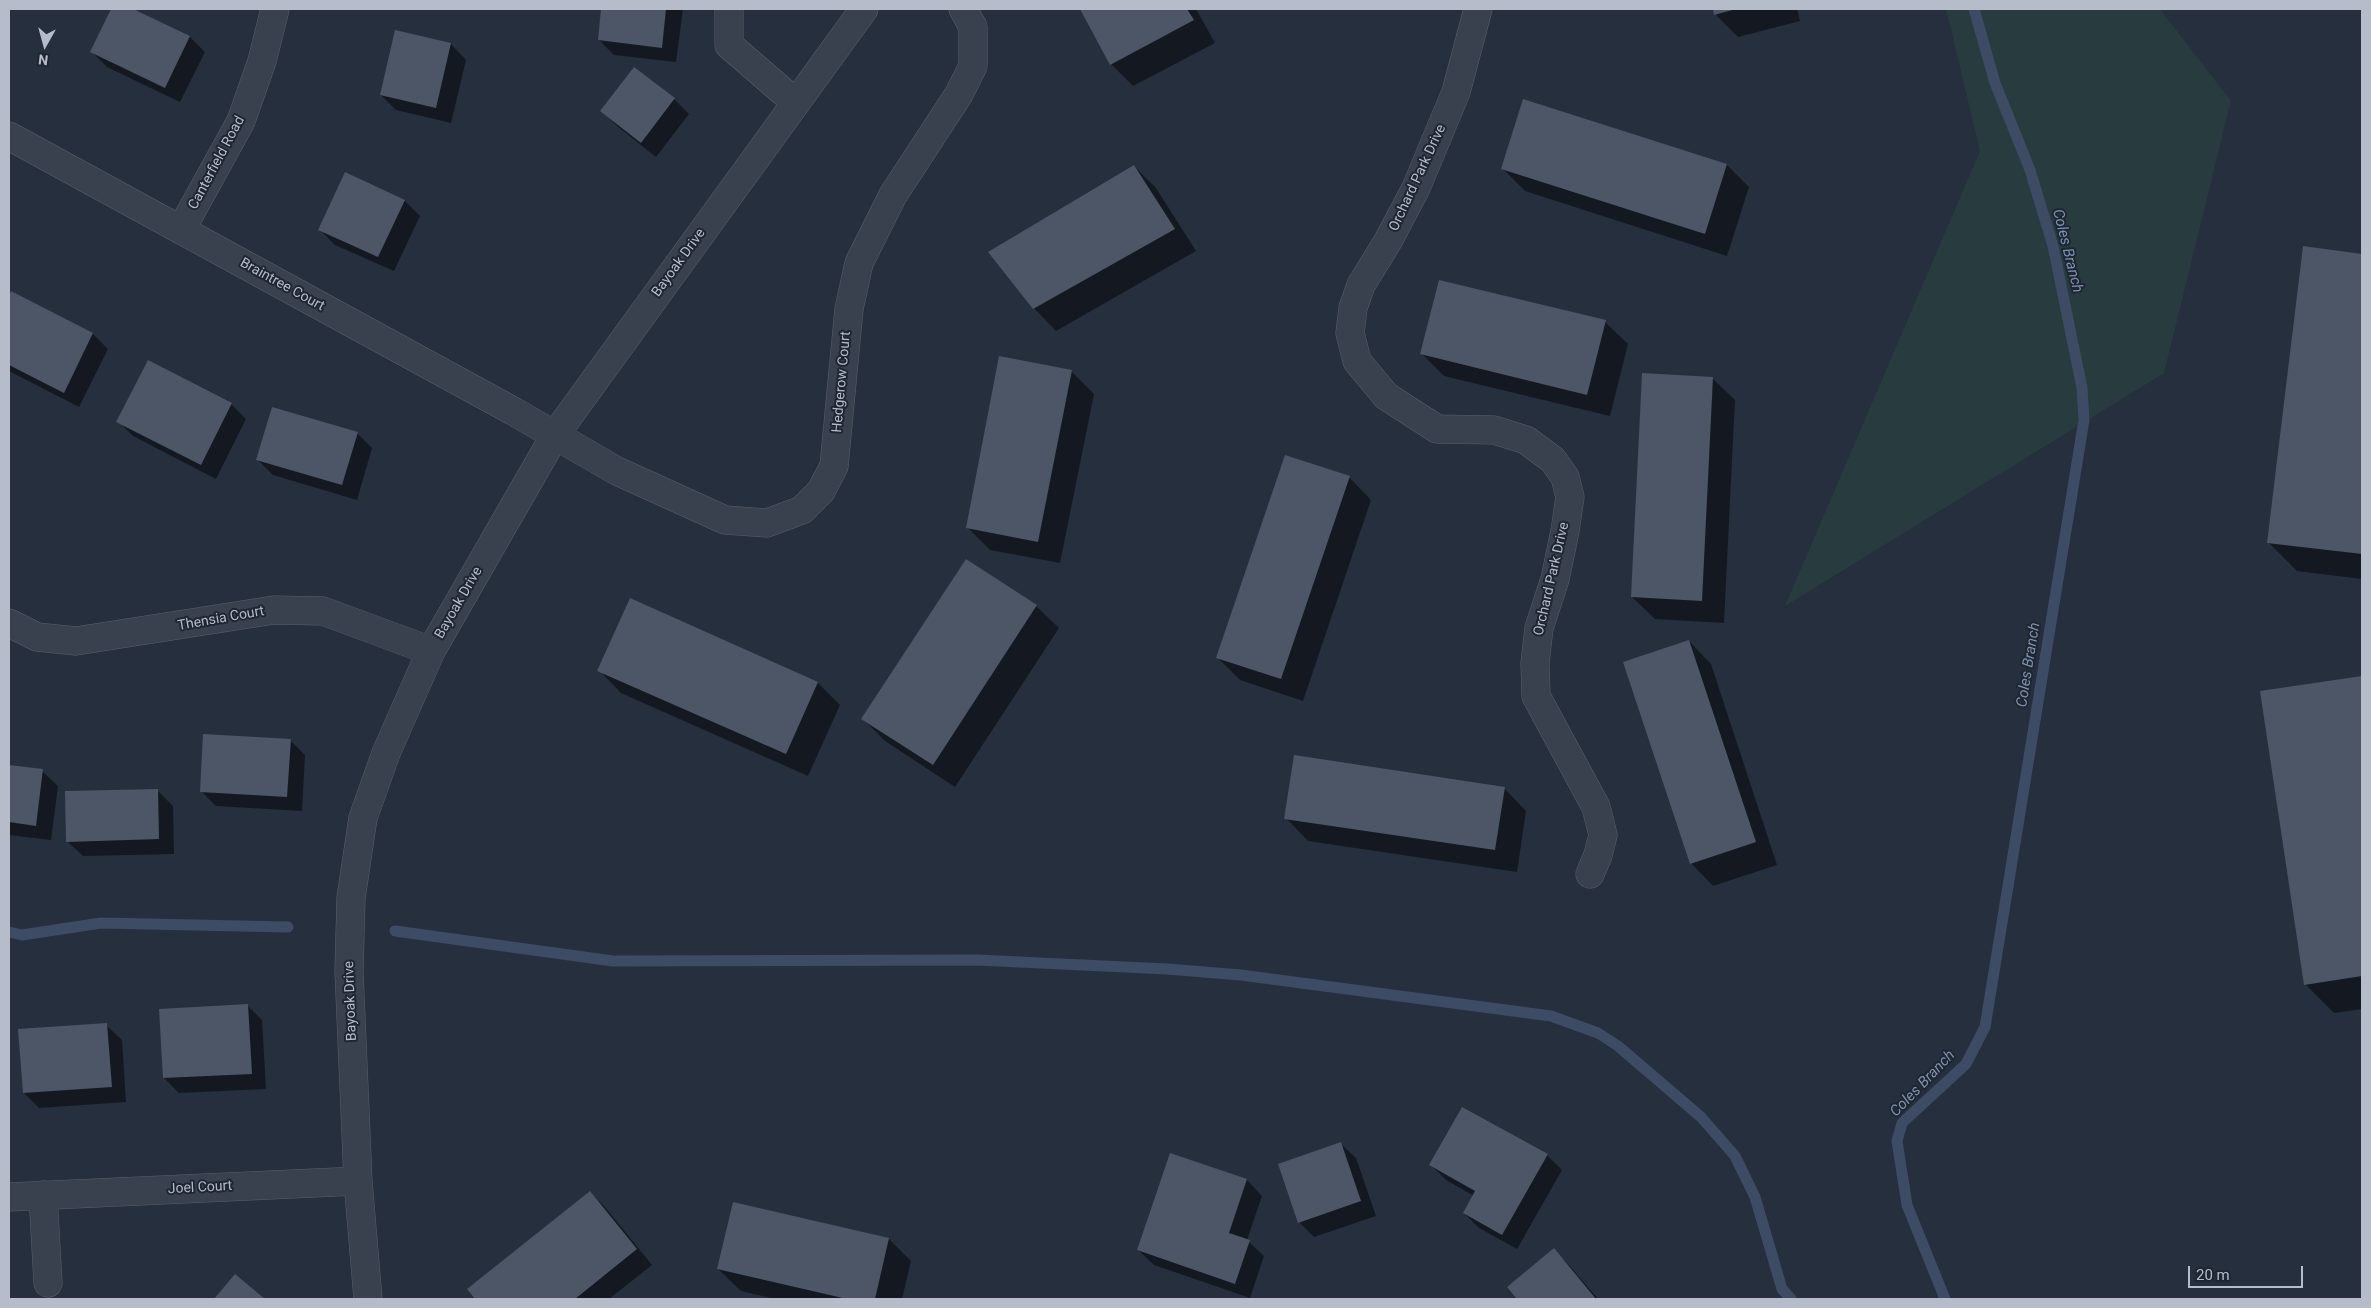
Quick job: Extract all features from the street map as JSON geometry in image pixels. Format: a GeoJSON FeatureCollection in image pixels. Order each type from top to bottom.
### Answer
{"type":"FeatureCollection","features":[{"type":"Feature","properties":{"kind":"street","name":"Canterfield Road"},"geometry":{"type":"LineString","coordinates":[[181,230],[241,121],[262,61],[275,9]]}},
{"type":"Feature","properties":{"kind":"street"},"geometry":{"type":"LineString","coordinates":[[728,9],[729,45],[795,102]]}},
{"type":"Feature","properties":{"kind":"street","name":"Bayoak Drive"},"geometry":{"type":"LineString","coordinates":[[368,1299],[358,1181],[349,971],[351,898],[363,818],[386,754],[431,652],[555,435],[864,9]]}},
{"type":"Feature","properties":{"kind":"street","name":"Hedgerow Court"},"geometry":{"type":"LineString","coordinates":[[555,435],[617,471],[725,520],[766,523],[802,510],[821,491],[834,466],[848,308],[859,264],[893,196],[959,94],[973,66],[973,27],[963,9]]}},
{"type":"Feature","properties":{"kind":"street","name":"Orchard Park Drive"},"geometry":{"type":"LineString","coordinates":[[1478,9],[1456,92],[1416,188],[1388,241],[1361,285],[1353,308],[1350,333],[1358,361],[1386,396],[1437,429],[1494,430],[1526,440],[1552,460],[1565,477],[1570,497],[1555,579],[1539,628],[1535,663],[1536,696],[1596,807],[1603,835],[1598,855],[1590,874]]}},
{"type":"Feature","properties":{"kind":"street","name":"Braintree Court"},"geometry":{"type":"LineString","coordinates":[[9,136],[555,435]]}},
{"type":"Feature","properties":{"kind":"street","name":"Thensia Court"},"geometry":{"type":"LineString","coordinates":[[9,623],[37,637],[76,641],[274,610],[323,611],[431,652]]}},
{"type":"Feature","properties":{"kind":"street","name":"Joel Court"},"geometry":{"type":"LineString","coordinates":[[9,1196],[358,1181]]}},
{"type":"Feature","properties":{"kind":"street"},"geometry":{"type":"LineString","coordinates":[[43,1195],[48,1283]]}},
{"type":"Feature","properties":{"kind":"green space"},"geometry":{"type":"Polygon","coordinates":[[[1946,9],[2160,9],[2231,101],[2164,373],[1785,606],[1980,151],[1946,9]]]}},
{"type":"Feature","properties":{"kind":"building"},"geometry":{"type":"Polygon","coordinates":[[[111,9],[133,9],[190,36],[165,88],[90,52],[111,9]]]}},
{"type":"Feature","properties":{"kind":"building"},"geometry":{"type":"Polygon","coordinates":[[[601,9],[666,9],[662,48],[598,40],[601,9]]]}},
{"type":"Feature","properties":{"kind":"building"},"geometry":{"type":"Polygon","coordinates":[[[1080,9],[1187,9],[1194,20],[1110,65],[1080,9]]]}},
{"type":"Feature","properties":{"kind":"building"},"geometry":{"type":"Polygon","coordinates":[[[1713,9],[1736,9],[1714,15],[1713,9]]]}},
{"type":"Feature","properties":{"kind":"building"},"geometry":{"type":"Polygon","coordinates":[[[395,30],[451,43],[436,108],[380,95],[395,30]]]}},
{"type":"Feature","properties":{"kind":"building"},"geometry":{"type":"Polygon","coordinates":[[[634,67],[675,98],[641,143],[600,111],[634,67]]]}},
{"type":"Feature","properties":{"kind":"building"},"geometry":{"type":"Polygon","coordinates":[[[1523,99],[1727,164],[1705,234],[1501,169],[1523,99]]]}},
{"type":"Feature","properties":{"kind":"building"},"geometry":{"type":"Polygon","coordinates":[[[1134,165],[1175,229],[1033,309],[988,252],[1134,165]]]}},
{"type":"Feature","properties":{"kind":"building"},"geometry":{"type":"Polygon","coordinates":[[[345,172],[405,200],[378,257],[318,230],[345,172]]]}},
{"type":"Feature","properties":{"kind":"building"},"geometry":{"type":"Polygon","coordinates":[[[2303,246],[2362,254],[2362,554],[2267,543],[2303,246]]]}},
{"type":"Feature","properties":{"kind":"building"},"geometry":{"type":"Polygon","coordinates":[[[1439,280],[1606,320],[1587,395],[1420,354],[1439,280]]]}},
{"type":"Feature","properties":{"kind":"building"},"geometry":{"type":"Polygon","coordinates":[[[11,291],[93,333],[64,393],[9,365],[9,296],[11,291]]]}},
{"type":"Feature","properties":{"kind":"building"},"geometry":{"type":"Polygon","coordinates":[[[999,356],[1072,370],[1038,542],[966,528],[999,356]]]}},
{"type":"Feature","properties":{"kind":"building"},"geometry":{"type":"Polygon","coordinates":[[[148,360],[232,403],[201,465],[116,422],[148,360]]]}},
{"type":"Feature","properties":{"kind":"building"},"geometry":{"type":"Polygon","coordinates":[[[1642,373],[1713,377],[1702,601],[1631,597],[1642,373]]]}},
{"type":"Feature","properties":{"kind":"building"},"geometry":{"type":"Polygon","coordinates":[[[272,407],[358,432],[342,485],[256,460],[272,407]]]}},
{"type":"Feature","properties":{"kind":"building"},"geometry":{"type":"Polygon","coordinates":[[[1285,455],[1350,476],[1281,679],[1216,658],[1285,455]]]}},
{"type":"Feature","properties":{"kind":"building"},"geometry":{"type":"Polygon","coordinates":[[[966,559],[1037,605],[933,765],[861,719],[966,559]]]}},
{"type":"Feature","properties":{"kind":"building"},"geometry":{"type":"Polygon","coordinates":[[[630,598],[818,682],[786,754],[597,671],[630,598]]]}},
{"type":"Feature","properties":{"kind":"building"},"geometry":{"type":"Polygon","coordinates":[[[1689,640],[1756,842],[1690,864],[1623,662],[1689,640]]]}},
{"type":"Feature","properties":{"kind":"building"},"geometry":{"type":"Polygon","coordinates":[[[2362,676],[2362,976],[2304,985],[2260,691],[2362,676]]]}},
{"type":"Feature","properties":{"kind":"building"},"geometry":{"type":"Polygon","coordinates":[[[203,734],[291,739],[287,797],[200,792],[203,734]]]}},
{"type":"Feature","properties":{"kind":"building"},"geometry":{"type":"Polygon","coordinates":[[[1294,755],[1505,787],[1495,850],[1284,819],[1294,755]]]}},
{"type":"Feature","properties":{"kind":"building"},"geometry":{"type":"Polygon","coordinates":[[[9,765],[43,769],[36,826],[9,822],[9,765]]]}},
{"type":"Feature","properties":{"kind":"building"},"geometry":{"type":"Polygon","coordinates":[[[158,789],[159,839],[66,842],[65,791],[158,789]]]}},
{"type":"Feature","properties":{"kind":"building"},"geometry":{"type":"Polygon","coordinates":[[[248,1004],[252,1074],[163,1078],[159,1009],[248,1004]]]}},
{"type":"Feature","properties":{"kind":"building"},"geometry":{"type":"Polygon","coordinates":[[[107,1023],[112,1087],[23,1093],[18,1029],[107,1023]]]}},
{"type":"Feature","properties":{"kind":"building"},"geometry":{"type":"Polygon","coordinates":[[[1462,1107],[1548,1154],[1502,1235],[1463,1213],[1475,1191],[1429,1165],[1462,1107]]]}},
{"type":"Feature","properties":{"kind":"building"},"geometry":{"type":"Polygon","coordinates":[[[1341,1142],[1361,1201],[1298,1223],[1278,1164],[1341,1142]]]}},
{"type":"Feature","properties":{"kind":"building"},"geometry":{"type":"Polygon","coordinates":[[[1170,1153],[1247,1179],[1229,1233],[1250,1240],[1235,1284],[1137,1250],[1170,1153]]]}},
{"type":"Feature","properties":{"kind":"building"},"geometry":{"type":"Polygon","coordinates":[[[590,1191],[637,1249],[575,1299],[475,1299],[467,1289],[590,1191]]]}},
{"type":"Feature","properties":{"kind":"building"},"geometry":{"type":"Polygon","coordinates":[[[733,1202],[889,1238],[875,1299],[847,1299],[717,1269],[733,1202]]]}},
{"type":"Feature","properties":{"kind":"building"},"geometry":{"type":"Polygon","coordinates":[[[1554,1248],[1596,1299],[1517,1299],[1507,1287],[1554,1248]]]}},
{"type":"Feature","properties":{"kind":"building"},"geometry":{"type":"Polygon","coordinates":[[[235,1274],[265,1299],[214,1299],[235,1274]]]}},
{"type":"Feature","properties":{"kind":"waterway","name":"Coles Branch"},"geometry":{"type":"LineString","coordinates":[[1945,1299],[1907,1205],[1897,1141],[1902,1123],[1966,1064],[1985,1027],[2084,420],[2082,388],[2053,246],[2030,170],[1995,83],[1974,9]]}},
{"type":"Feature","properties":{"kind":"waterway"},"geometry":{"type":"LineString","coordinates":[[9,932],[22,935],[101,923],[288,927]]}},
{"type":"Feature","properties":{"kind":"waterway"},"geometry":{"type":"LineString","coordinates":[[395,931],[613,961],[977,960],[1167,969],[1241,975],[1551,1016],[1598,1033],[1618,1046],[1701,1117],[1735,1156],[1755,1197],[1782,1289],[1791,1299]]}}]}
